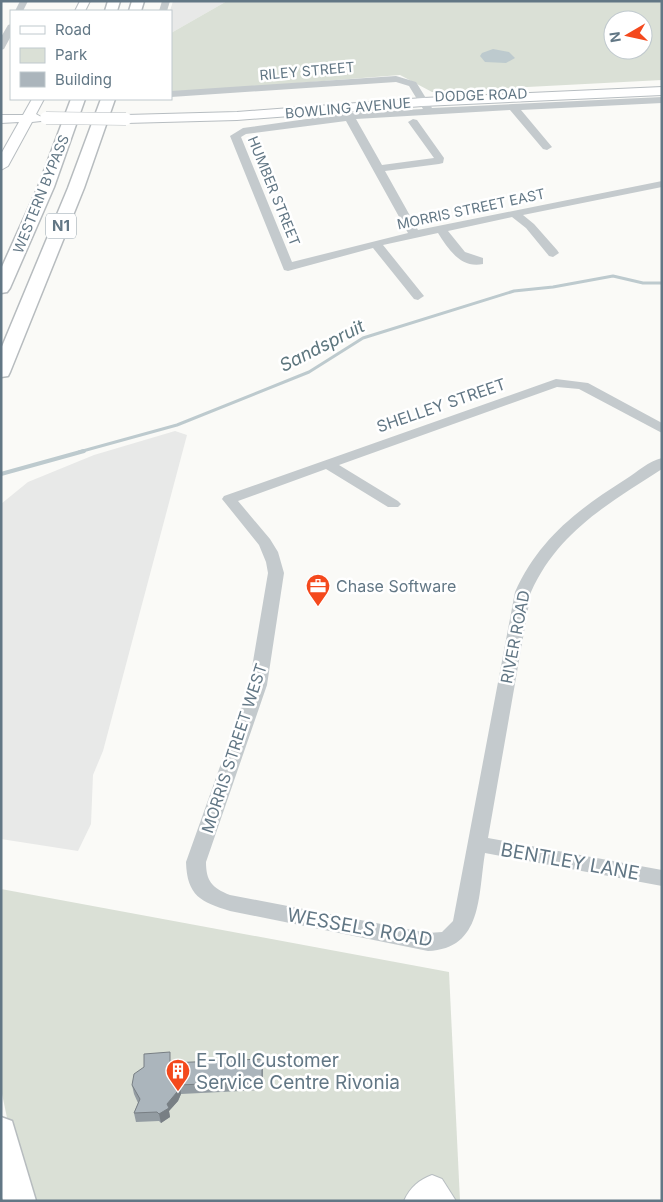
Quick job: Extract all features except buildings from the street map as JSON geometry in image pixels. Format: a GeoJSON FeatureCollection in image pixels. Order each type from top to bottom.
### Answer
{"type":"FeatureCollection","features":[{"type":"Feature","properties":{"kind":"highway","name":"WESTERN BYPASS"},"geometry":{"type":"LineString","coordinates":[[1,288],[46,187],[78,100]]}},
{"type":"Feature","properties":{"kind":"highway","name":"WESTERN BYPASS"},"geometry":{"type":"LineString","coordinates":[[1,372],[76,188],[108,100]]}},
{"type":"Feature","properties":{"kind":"highway"},"geometry":{"type":"LineString","coordinates":[[1,382],[10,352]]}},
{"type":"Feature","properties":{"kind":"highway"},"geometry":{"type":"LineString","coordinates":[[1,1132],[8,1165],[20,1201]]}},
{"type":"Feature","properties":{"kind":"main road","name":"BOWLING AVENUE"},"geometry":{"type":"LineString","coordinates":[[1,117],[126,119],[246,116],[662,90]]}},
{"type":"Feature","properties":{"kind":"main road"},"geometry":{"type":"LineString","coordinates":[[1,150],[29,118],[30,100]]}},
{"type":"Feature","properties":{"kind":"main road"},"geometry":{"type":"LineString","coordinates":[[1,166],[38,100]]}},
{"type":"Feature","properties":{"kind":"main road"},"geometry":{"type":"LineString","coordinates":[[419,1201],[432,1189],[442,1201]]}},
{"type":"Feature","properties":{"kind":"street"},"geometry":{"type":"LineString","coordinates":[[1,47],[10,30]]}},
{"type":"Feature","properties":{"kind":"street","name":"RILEY STREET"},"geometry":{"type":"LineString","coordinates":[[172,94],[386,78],[414,84],[426,106]]}},
{"type":"Feature","properties":{"kind":"street","name":"DODGE ROAD"},"geometry":{"type":"LineString","coordinates":[[243,131],[310,124],[349,116],[426,106],[513,107],[662,100]]}},
{"type":"Feature","properties":{"kind":"street"},"geometry":{"type":"LineString","coordinates":[[513,107],[547,147]]}},
{"type":"Feature","properties":{"kind":"street"},"geometry":{"type":"LineString","coordinates":[[349,116],[415,235]]}},
{"type":"Feature","properties":{"kind":"street"},"geometry":{"type":"LineString","coordinates":[[378,169],[439,161],[440,158],[413,122]]}},
{"type":"Feature","properties":{"kind":"street","name":"HUMBER STREET"},"geometry":{"type":"LineString","coordinates":[[243,131],[237,133],[236,138],[288,267]]}},
{"type":"Feature","properties":{"kind":"street","name":"MORRIS STREET EAST"},"geometry":{"type":"LineString","coordinates":[[288,267],[415,235],[662,184]]}},
{"type":"Feature","properties":{"kind":"street"},"geometry":{"type":"LineString","coordinates":[[516,214],[530,226],[553,253]]}},
{"type":"Feature","properties":{"kind":"street"},"geometry":{"type":"LineString","coordinates":[[442,230],[458,254],[473,262]]}},
{"type":"Feature","properties":{"kind":"street"},"geometry":{"type":"LineString","coordinates":[[376,244],[418,296]]}},
{"type":"Feature","properties":{"kind":"street","name":"SHELLEY STREET"},"geometry":{"type":"LineString","coordinates":[[229,499],[326,463],[560,383],[582,386],[662,429]]}},
{"type":"Feature","properties":{"kind":"street","name":"RIVER ROAD"},"geometry":{"type":"LineString","coordinates":[[477,844],[523,592],[530,573],[536,564],[580,517],[662,462]]}},
{"type":"Feature","properties":{"kind":"street"},"geometry":{"type":"LineString","coordinates":[[326,463],[393,504]]}},
{"type":"Feature","properties":{"kind":"street","name":"MORRIS STREET WEST"},"geometry":{"type":"LineString","coordinates":[[196,862],[258,685],[266,646],[276,573],[271,551],[229,499]]}},
{"type":"Feature","properties":{"kind":"street","name":"WESSELS ROAD"},"geometry":{"type":"LineString","coordinates":[[196,862],[195,876],[201,888],[207,894],[222,900],[428,942],[440,942],[456,934],[463,922],[477,844]]}},
{"type":"Feature","properties":{"kind":"street","name":"BENTLEY LANE"},"geometry":{"type":"LineString","coordinates":[[477,844],[662,878]]}},
{"type":"Feature","properties":{"kind":"shaded area"},"geometry":{"type":"Polygon","coordinates":[[[173,1],[227,1],[172,32],[172,10],[170,10],[173,1]]]}},
{"type":"Feature","properties":{"kind":"shaded area"},"geometry":{"type":"Polygon","coordinates":[[[493,49],[509,52],[515,58],[506,63],[485,62],[480,56],[482,53],[493,49]]]}},
{"type":"Feature","properties":{"kind":"shaded area"},"geometry":{"type":"Polygon","coordinates":[[[175,431],[187,435],[103,751],[93,775],[91,824],[78,851],[1,839],[1,504],[28,482],[94,455],[175,431]]]}},
{"type":"Feature","properties":{"kind":"green space"},"geometry":{"type":"Polygon","coordinates":[[[227,1],[662,1],[662,80],[432,92],[400,75],[172,93],[172,32],[227,1]]]}},
{"type":"Feature","properties":{"kind":"green space"},"geometry":{"type":"Polygon","coordinates":[[[1,889],[449,972],[460,1201],[30,1201],[16,1161],[1,1089],[1,889]]]}},
{"type":"Feature","properties":{"kind":"waterway","name":"Sandspruit"},"geometry":{"type":"LineString","coordinates":[[79,452],[177,425],[309,372],[363,338],[514,291],[553,287],[613,276],[643,283],[662,283]]}},
{"type":"Feature","properties":{"kind":"waterway","name":"Sandspruit"},"geometry":{"type":"LineString","coordinates":[[1,474],[84,451]]}},
{"type":"Feature","properties":{"kind":"place","name":"Chase Software"},"geometry":{"type":"Point","coordinates":[318,607]}},
{"type":"Feature","properties":{"kind":"place","name":"E-Toll Customer Service Centre Rivonia"},"geometry":{"type":"Point","coordinates":[178,1092]}}]}
